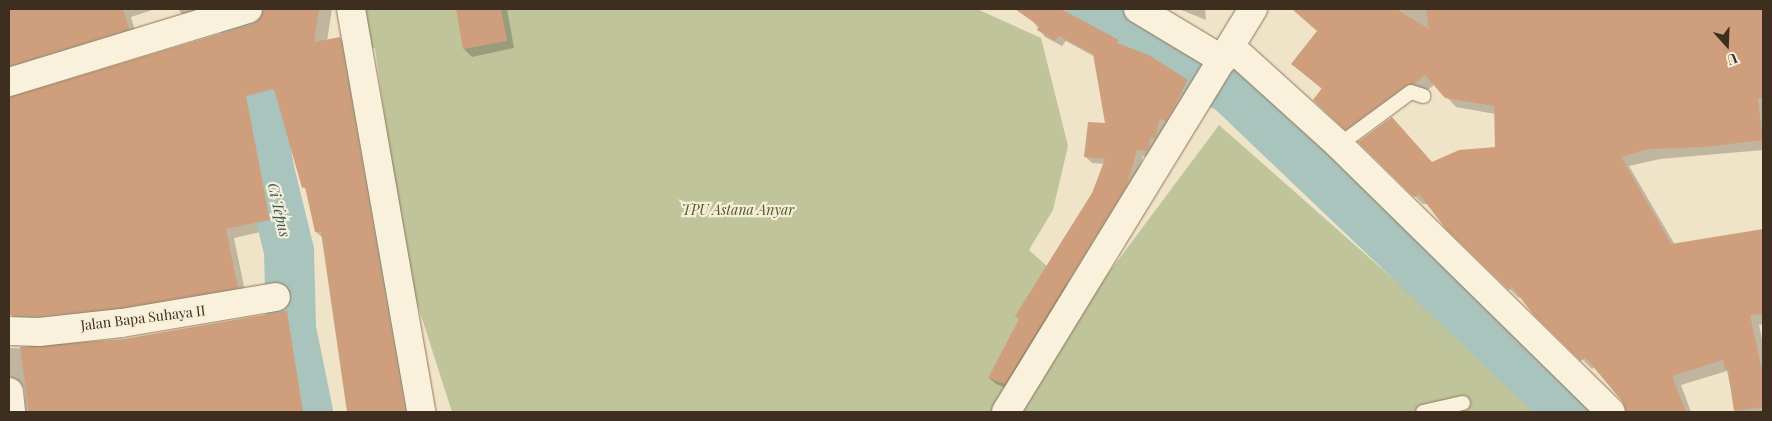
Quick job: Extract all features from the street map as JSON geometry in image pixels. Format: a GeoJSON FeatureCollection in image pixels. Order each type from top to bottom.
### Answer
{"type":"FeatureCollection","features":[{"type":"Feature","properties":{"kind":"street"},"geometry":{"type":"LineString","coordinates":[[351,9],[421,412]]}},
{"type":"Feature","properties":{"kind":"street"},"geometry":{"type":"LineString","coordinates":[[1138,9],[1223,59],[1339,145],[1611,412]]}},
{"type":"Feature","properties":{"kind":"street"},"geometry":{"type":"LineString","coordinates":[[1006,412],[1253,9]]}},
{"type":"Feature","properties":{"kind":"street"},"geometry":{"type":"LineString","coordinates":[[9,82],[242,11]]}},
{"type":"Feature","properties":{"kind":"street","name":"Jalan Bapa Suhaya II"},"geometry":{"type":"LineString","coordinates":[[9,331],[39,332],[122,323],[276,297]]}},
{"type":"Feature","properties":{"kind":"street"},"geometry":{"type":"LineString","coordinates":[[9,392],[11,412]]}},
{"type":"Feature","properties":{"kind":"lane"},"geometry":{"type":"LineString","coordinates":[[1339,145],[1411,92],[1423,96]]}},
{"type":"Feature","properties":{"kind":"lane"},"geometry":{"type":"LineString","coordinates":[[1423,412],[1463,402]]}},
{"type":"Feature","properties":{"kind":"green space","name":"TPU Astana Anyar"},"geometry":{"type":"Polygon","coordinates":[[[348,9],[977,9],[1041,38],[1068,146],[1053,210],[1029,250],[1087,302],[1219,125],[1544,412],[452,412],[369,153],[388,142],[375,48],[354,44],[348,9]]]}},
{"type":"Feature","properties":{"kind":"building"},"geometry":{"type":"Polygon","coordinates":[[[9,9],[123,9],[129,29],[9,66],[9,9]]]}},
{"type":"Feature","properties":{"kind":"building"},"geometry":{"type":"Polygon","coordinates":[[[263,9],[319,9],[314,42],[340,37],[405,412],[347,412],[321,232],[315,232],[305,187],[302,188],[274,89],[246,96],[270,220],[226,229],[238,288],[120,308],[38,316],[10,315],[9,97],[253,24],[260,19],[263,9]]]}},
{"type":"Feature","properties":{"kind":"building"},"geometry":{"type":"Polygon","coordinates":[[[456,9],[501,9],[507,41],[463,49],[456,9]]]}},
{"type":"Feature","properties":{"kind":"building"},"geometry":{"type":"Polygon","coordinates":[[[1015,9],[1061,9],[1119,40],[1117,43],[1149,55],[1188,80],[1166,121],[1160,119],[1155,138],[1150,137],[1148,151],[1137,150],[1127,185],[1005,384],[988,378],[1019,319],[1015,316],[1092,193],[1105,159],[1084,157],[1088,122],[1105,123],[1093,54],[1059,36],[1055,41],[1037,30],[1039,26],[1015,9]]]}},
{"type":"Feature","properties":{"kind":"building"},"geometry":{"type":"Polygon","coordinates":[[[1292,9],[1396,9],[1429,29],[1426,9],[1763,9],[1763,98],[1758,98],[1763,140],[1704,147],[1649,149],[1621,157],[1671,244],[1763,229],[1763,314],[1750,315],[1763,375],[1763,407],[1734,411],[1728,370],[1725,370],[1723,360],[1672,376],[1686,412],[1626,412],[1622,401],[1585,357],[1581,361],[1533,314],[1512,287],[1509,290],[1446,229],[1419,194],[1415,197],[1412,195],[1358,142],[1392,117],[1432,162],[1459,150],[1495,147],[1494,106],[1445,98],[1425,75],[1414,84],[1406,85],[1345,130],[1313,100],[1322,88],[1291,64],[1317,31],[1292,9]]]}},
{"type":"Feature","properties":{"kind":"building"},"geometry":{"type":"Polygon","coordinates":[[[287,311],[303,412],[29,412],[20,347],[124,339],[287,311]]]}},
{"type":"Feature","properties":{"kind":"waterway","name":"Ci Tepus"},"geometry":{"type":"LineString","coordinates":[[245,9],[246,31],[269,169],[289,251],[291,329],[308,412]]}},
{"type":"Feature","properties":{"kind":"waterway"},"geometry":{"type":"LineString","coordinates":[[1082,9],[1230,89],[1569,412]]}}]}
